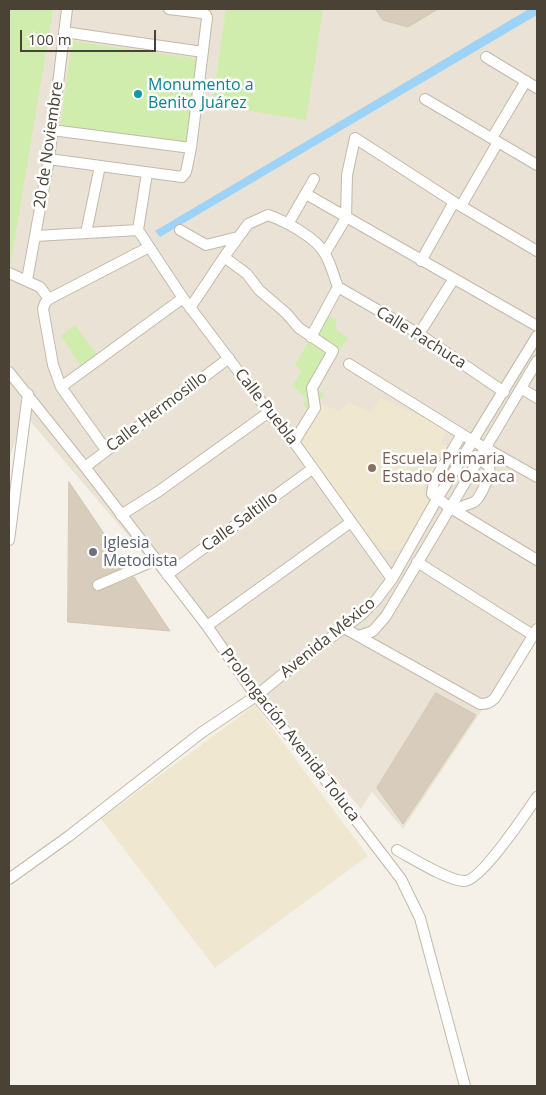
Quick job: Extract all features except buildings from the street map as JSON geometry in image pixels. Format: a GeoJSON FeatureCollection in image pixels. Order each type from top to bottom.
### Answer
{"type":"FeatureCollection","features":[{"type":"Feature","properties":{"kind":"street","name":"20 de Noviembre"},"geometry":{"type":"LineString","coordinates":[[27,280],[49,159],[67,9]]}},
{"type":"Feature","properties":{"kind":"street"},"geometry":{"type":"LineString","coordinates":[[49,159],[177,177],[184,175],[191,148],[207,18],[206,15],[196,12],[169,9]]}},
{"type":"Feature","properties":{"kind":"street"},"geometry":{"type":"LineString","coordinates":[[64,32],[203,52]]}},
{"type":"Feature","properties":{"kind":"street"},"geometry":{"type":"LineString","coordinates":[[421,261],[458,204],[495,140],[533,84],[486,57]]}},
{"type":"Feature","properties":{"kind":"street"},"geometry":{"type":"LineString","coordinates":[[425,99],[537,165]]}},
{"type":"Feature","properties":{"kind":"street"},"geometry":{"type":"LineString","coordinates":[[52,130],[191,148]]}},
{"type":"Feature","properties":{"kind":"street"},"geometry":{"type":"LineString","coordinates":[[325,253],[346,218],[347,175],[355,138],[458,204],[537,251]]}},
{"type":"Feature","properties":{"kind":"street"},"geometry":{"type":"LineString","coordinates":[[86,233],[100,166]]}},
{"type":"Feature","properties":{"kind":"street"},"geometry":{"type":"LineString","coordinates":[[144,238],[147,173]]}},
{"type":"Feature","properties":{"kind":"street"},"geometry":{"type":"LineString","coordinates":[[288,224],[314,179]]}},
{"type":"Feature","properties":{"kind":"street"},"geometry":{"type":"LineString","coordinates":[[306,194],[453,280],[537,326]]}},
{"type":"Feature","properties":{"kind":"street"},"geometry":{"type":"LineString","coordinates":[[190,308],[248,224],[268,215],[288,224],[307,236],[325,253],[338,287],[311,337]]}},
{"type":"Feature","properties":{"kind":"street"},"geometry":{"type":"LineString","coordinates":[[180,230],[206,245],[238,237]]}},
{"type":"Feature","properties":{"kind":"street"},"geometry":{"type":"LineString","coordinates":[[36,236],[86,233],[144,238]]}},
{"type":"Feature","properties":{"kind":"street"},"geometry":{"type":"LineString","coordinates":[[45,296],[144,238]]}},
{"type":"Feature","properties":{"kind":"street","name":"Calle Puebla"},"geometry":{"type":"LineString","coordinates":[[144,238],[190,308],[294,442],[392,579]]}},
{"type":"Feature","properties":{"kind":"street"},"geometry":{"type":"LineString","coordinates":[[224,257],[243,270],[259,290],[286,313],[299,328],[332,349],[332,353],[312,388],[315,408],[294,442]]}},
{"type":"Feature","properties":{"kind":"street"},"geometry":{"type":"LineString","coordinates":[[9,273],[27,280],[45,296]]}},
{"type":"Feature","properties":{"kind":"street"},"geometry":{"type":"LineString","coordinates":[[420,334],[453,280]]}},
{"type":"Feature","properties":{"kind":"street","name":"Calle Pachuca"},"geometry":{"type":"LineString","coordinates":[[338,287],[420,334],[504,392]]}},
{"type":"Feature","properties":{"kind":"street"},"geometry":{"type":"LineString","coordinates":[[45,296],[43,309],[53,366],[61,387],[106,450]]}},
{"type":"Feature","properties":{"kind":"street"},"geometry":{"type":"LineString","coordinates":[[61,387],[183,298]]}},
{"type":"Feature","properties":{"kind":"street","name":"Avenida México"},"geometry":{"type":"LineString","coordinates":[[9,879],[62,841],[201,733],[256,696],[299,660],[360,616],[378,599],[392,579],[437,499],[537,336]]}},
{"type":"Feature","properties":{"kind":"street","name":"Calle Hermosillo"},"geometry":{"type":"LineString","coordinates":[[85,467],[229,358]]}},
{"type":"Feature","properties":{"kind":"street","name":"Avenida México"},"geometry":{"type":"LineString","coordinates":[[360,636],[373,631],[386,616],[418,562],[453,509],[479,459],[537,361]]}},
{"type":"Feature","properties":{"kind":"street"},"geometry":{"type":"LineString","coordinates":[[348,364],[473,441],[537,477]]}},
{"type":"Feature","properties":{"kind":"street","name":"Prolongación Avenida Toluca"},"geometry":{"type":"LineString","coordinates":[[9,372],[85,467],[207,626],[256,696],[314,765],[401,880],[420,918],[465,1086]]}},
{"type":"Feature","properties":{"kind":"street"},"geometry":{"type":"LineString","coordinates":[[521,388],[537,398]]}},
{"type":"Feature","properties":{"kind":"street"},"geometry":{"type":"LineString","coordinates":[[9,540],[28,394]]}},
{"type":"Feature","properties":{"kind":"street"},"geometry":{"type":"LineString","coordinates":[[121,515],[269,412]]}},
{"type":"Feature","properties":{"kind":"street"},"geometry":{"type":"LineString","coordinates":[[462,434],[434,481],[432,494],[437,499],[537,560]]}},
{"type":"Feature","properties":{"kind":"street"},"geometry":{"type":"LineString","coordinates":[[453,509],[464,504],[473,503],[490,474],[488,466],[466,451]]}},
{"type":"Feature","properties":{"kind":"street","name":"Calle Saltillo"},"geometry":{"type":"LineString","coordinates":[[167,575],[312,468]]}},
{"type":"Feature","properties":{"kind":"street"},"geometry":{"type":"LineString","coordinates":[[207,626],[351,522]]}},
{"type":"Feature","properties":{"kind":"street"},"geometry":{"type":"LineString","coordinates":[[98,585],[156,560]]}},
{"type":"Feature","properties":{"kind":"street"},"geometry":{"type":"LineString","coordinates":[[344,628],[480,704],[490,703],[536,633],[418,562]]}},
{"type":"Feature","properties":{"kind":"street"},"geometry":{"type":"LineString","coordinates":[[397,850],[444,874],[458,880],[467,881],[476,876],[487,864],[537,798]]}},
{"type":"Feature","properties":{"kind":"shaded area"},"geometry":{"type":"Polygon","coordinates":[[[9,9],[537,9],[537,636],[526,637],[484,707],[403,829],[372,792],[361,809],[25,415],[9,459],[9,9]]]}},
{"type":"Feature","properties":{"kind":"shaded area","name":"Escuela Primaria Estado de Oaxaca"},"geometry":{"type":"Polygon","coordinates":[[[380,398],[448,428],[441,443],[450,447],[423,488],[429,503],[399,551],[382,550],[284,441],[311,417],[321,404],[340,411],[348,402],[370,413],[380,398]]]}},
{"type":"Feature","properties":{"kind":"shaded area"},"geometry":{"type":"Polygon","coordinates":[[[255,705],[368,856],[215,968],[101,819],[255,705]]]}},
{"type":"Feature","properties":{"kind":"green space"},"geometry":{"type":"Polygon","coordinates":[[[9,9],[53,9],[9,273],[9,9]]]}},
{"type":"Feature","properties":{"kind":"green space"},"geometry":{"type":"Polygon","coordinates":[[[226,9],[323,9],[306,120],[212,105],[226,9]]]}},
{"type":"Feature","properties":{"kind":"green space"},"geometry":{"type":"Polygon","coordinates":[[[72,41],[199,59],[187,144],[60,127],[72,41]]]}},
{"type":"Feature","properties":{"kind":"green space"},"geometry":{"type":"Polygon","coordinates":[[[325,313],[337,321],[335,329],[348,338],[313,387],[325,394],[311,411],[303,405],[307,399],[292,386],[302,371],[295,365],[325,313]]]}},
{"type":"Feature","properties":{"kind":"green space"},"geometry":{"type":"Polygon","coordinates":[[[75,325],[97,355],[81,366],[61,336],[75,325]]]}},
{"type":"Feature","properties":{"kind":"water"},"geometry":{"type":"Polygon","coordinates":[[[529,9],[537,9],[537,15],[160,237],[155,231],[529,9]]]}},
{"type":"Feature","properties":{"kind":"place","name":"Monumento a Benito Juárez"},"geometry":{"type":"Point","coordinates":[138,94]}},
{"type":"Feature","properties":{"kind":"place","name":"Escuela Primaria Estado de Oaxaca"},"geometry":{"type":"Point","coordinates":[372,468]}},
{"type":"Feature","properties":{"kind":"place","name":"Iglesia Metodista"},"geometry":{"type":"Point","coordinates":[93,552]}}]}
